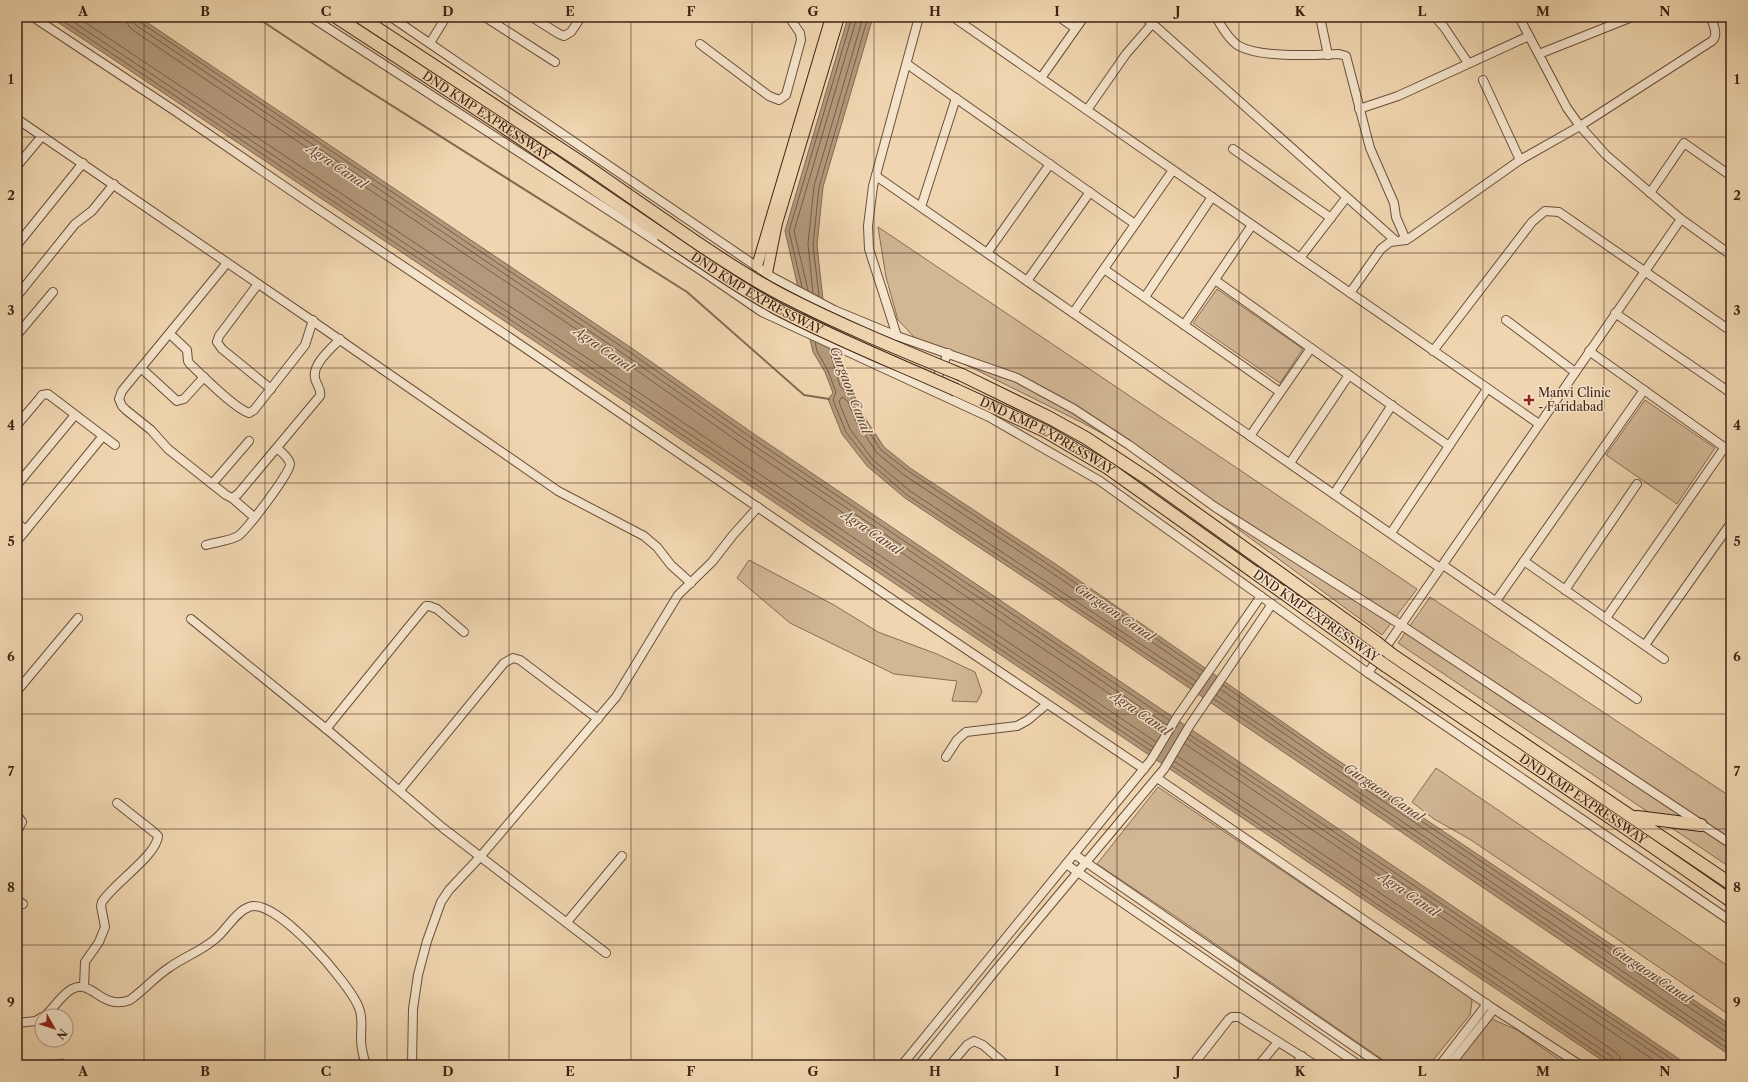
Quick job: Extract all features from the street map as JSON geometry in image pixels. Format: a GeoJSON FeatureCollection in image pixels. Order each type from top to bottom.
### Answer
{"type":"FeatureCollection","features":[{"type":"Feature","properties":{"kind":"highway","name":"DND KMP EXPRESSWAY"},"geometry":{"type":"LineString","coordinates":[[336,17],[498,123],[720,275],[818,329],[1045,431],[1108,468],[1386,666],[1731,901]]}},
{"type":"Feature","properties":{"kind":"highway","name":"DND KMP EXPRESSWAY"},"geometry":{"type":"LineString","coordinates":[[360,17],[582,163],[727,263],[781,294],[827,317],[962,376],[1050,418],[1086,438],[1148,479],[1391,654],[1731,884]]}},
{"type":"Feature","properties":{"kind":"highway"},"geometry":{"type":"LineString","coordinates":[[1634,817],[1701,825]]}},
{"type":"Feature","properties":{"kind":"main road"},"geometry":{"type":"LineString","coordinates":[[757,266],[831,17]]}},
{"type":"Feature","properties":{"kind":"main road"},"geometry":{"type":"LineString","coordinates":[[767,273],[777,223],[839,17]]}},
{"type":"Feature","properties":{"kind":"street"},"geometry":{"type":"LineString","coordinates":[[33,17],[176,111],[306,201],[518,342],[1144,769]]}},
{"type":"Feature","properties":{"kind":"street"},"geometry":{"type":"LineString","coordinates":[[311,17],[702,271],[762,312],[802,332],[932,389],[990,417],[1100,480],[1368,673],[1731,920]]}},
{"type":"Feature","properties":{"kind":"street"},"geometry":{"type":"LineString","coordinates":[[391,17],[767,273],[824,304],[897,336],[1017,378],[1074,409],[1129,445],[1215,507],[1401,625],[1731,844]]}},
{"type":"Feature","properties":{"kind":"street"},"geometry":{"type":"LineString","coordinates":[[430,43],[446,17]]}},
{"type":"Feature","properties":{"kind":"street"},"geometry":{"type":"LineString","coordinates":[[486,17],[555,62]]}},
{"type":"Feature","properties":{"kind":"street"},"geometry":{"type":"LineString","coordinates":[[532,17],[564,36],[571,32],[581,17]]}},
{"type":"Feature","properties":{"kind":"street"},"geometry":{"type":"LineString","coordinates":[[700,44],[769,96],[780,100],[786,95],[801,40],[800,33],[789,17]]}},
{"type":"Feature","properties":{"kind":"street"},"geometry":{"type":"LineString","coordinates":[[897,336],[867,240],[871,200],[876,176],[920,17]]}},
{"type":"Feature","properties":{"kind":"street"},"geometry":{"type":"LineString","coordinates":[[953,17],[1539,424]]}},
{"type":"Feature","properties":{"kind":"street"},"geometry":{"type":"LineString","coordinates":[[1060,17],[1075,28]]}},
{"type":"Feature","properties":{"kind":"street"},"geometry":{"type":"LineString","coordinates":[[1041,78],[1084,17]]}},
{"type":"Feature","properties":{"kind":"street"},"geometry":{"type":"LineString","coordinates":[[1146,17],[1346,198],[1396,241]]}},
{"type":"Feature","properties":{"kind":"street"},"geometry":{"type":"LineString","coordinates":[[1216,17],[1237,45],[1251,51],[1296,55],[1342,54],[1347,59],[1370,148],[1386,188],[1394,203],[1396,217],[1406,240]]}},
{"type":"Feature","properties":{"kind":"street"},"geometry":{"type":"LineString","coordinates":[[1320,17],[1328,55]]}},
{"type":"Feature","properties":{"kind":"street"},"geometry":{"type":"LineString","coordinates":[[1435,17],[1444,27],[1468,63]]}},
{"type":"Feature","properties":{"kind":"street"},"geometry":{"type":"LineString","coordinates":[[1519,17],[1560,96],[1580,126],[1606,155],[1650,193],[1681,219],[1731,256]]}},
{"type":"Feature","properties":{"kind":"street"},"geometry":{"type":"LineString","coordinates":[[1539,54],[1632,17]]}},
{"type":"Feature","properties":{"kind":"street"},"geometry":{"type":"LineString","coordinates":[[1350,293],[1381,249],[1387,244],[1406,240],[1520,160],[1580,126],[1712,41],[1716,37],[1716,33],[1711,17]]}},
{"type":"Feature","properties":{"kind":"street"},"geometry":{"type":"LineString","coordinates":[[1087,110],[1126,54],[1152,24]]}},
{"type":"Feature","properties":{"kind":"street"},"geometry":{"type":"LineString","coordinates":[[1359,109],[1398,96],[1529,36]]}},
{"type":"Feature","properties":{"kind":"street"},"geometry":{"type":"LineString","coordinates":[[907,64],[1135,224]]}},
{"type":"Feature","properties":{"kind":"street"},"geometry":{"type":"LineString","coordinates":[[1483,80],[1520,160]]}},
{"type":"Feature","properties":{"kind":"street"},"geometry":{"type":"LineString","coordinates":[[921,207],[956,98]]}},
{"type":"Feature","properties":{"kind":"street"},"geometry":{"type":"LineString","coordinates":[[17,119],[313,320],[558,491],[644,536],[657,547],[671,565],[691,583]]}},
{"type":"Feature","properties":{"kind":"street"},"geometry":{"type":"LineString","coordinates":[[17,166],[42,136]]}},
{"type":"Feature","properties":{"kind":"street"},"geometry":{"type":"LineString","coordinates":[[1650,193],[1684,142],[1731,176]]}},
{"type":"Feature","properties":{"kind":"street"},"geometry":{"type":"LineString","coordinates":[[1233,149],[1331,218]]}},
{"type":"Feature","properties":{"kind":"street"},"geometry":{"type":"LineString","coordinates":[[17,245],[83,163]]}},
{"type":"Feature","properties":{"kind":"street"},"geometry":{"type":"LineString","coordinates":[[987,253],[1050,164]]}},
{"type":"Feature","properties":{"kind":"street"},"geometry":{"type":"LineString","coordinates":[[1073,313],[1173,170]]}},
{"type":"Feature","properties":{"kind":"street"},"geometry":{"type":"LineString","coordinates":[[876,176],[1334,494],[1496,601],[1637,699]]}},
{"type":"Feature","properties":{"kind":"street"},"geometry":{"type":"LineString","coordinates":[[17,296],[76,224],[92,211],[114,184]]}},
{"type":"Feature","properties":{"kind":"street"},"geometry":{"type":"LineString","coordinates":[[1027,281],[1090,192]]}},
{"type":"Feature","properties":{"kind":"street"},"geometry":{"type":"LineString","coordinates":[[1145,297],[1212,197]]}},
{"type":"Feature","properties":{"kind":"street"},"geometry":{"type":"LineString","coordinates":[[1300,258],[1346,198]]}},
{"type":"Feature","properties":{"kind":"street"},"geometry":{"type":"LineString","coordinates":[[1433,351],[1532,222],[1545,211],[1560,212],[1731,332]]}},
{"type":"Feature","properties":{"kind":"street"},"geometry":{"type":"LineString","coordinates":[[1368,673],[1681,219]]}},
{"type":"Feature","properties":{"kind":"street"},"geometry":{"type":"LineString","coordinates":[[1184,325],[1252,225]]}},
{"type":"Feature","properties":{"kind":"street"},"geometry":{"type":"LineString","coordinates":[[702,271],[722,242]]}},
{"type":"Feature","properties":{"kind":"street"},"geometry":{"type":"LineString","coordinates":[[227,263],[119,396],[122,406],[151,430],[168,449],[226,495],[232,498],[254,517]]}},
{"type":"Feature","properties":{"kind":"street"},"geometry":{"type":"LineString","coordinates":[[1104,269],[1280,392]]}},
{"type":"Feature","properties":{"kind":"street"},"geometry":{"type":"LineString","coordinates":[[1215,280],[1449,446]]}},
{"type":"Feature","properties":{"kind":"street"},"geometry":{"type":"LineString","coordinates":[[258,284],[219,336],[217,342],[222,349],[271,389]]}},
{"type":"Feature","properties":{"kind":"street"},"geometry":{"type":"LineString","coordinates":[[17,335],[53,292]]}},
{"type":"Feature","properties":{"kind":"street"},"geometry":{"type":"LineString","coordinates":[[1615,313],[1731,393]]}},
{"type":"Feature","properties":{"kind":"street"},"geometry":{"type":"LineString","coordinates":[[170,334],[187,350],[188,361],[204,377],[239,406],[249,412],[254,410],[305,345],[313,320]]}},
{"type":"Feature","properties":{"kind":"street"},"geometry":{"type":"LineString","coordinates":[[1506,320],[1575,372]]}},
{"type":"Feature","properties":{"kind":"street"},"geometry":{"type":"LineString","coordinates":[[232,498],[238,494],[320,396],[321,392],[315,378],[316,370],[340,339]]}},
{"type":"Feature","properties":{"kind":"street"},"geometry":{"type":"LineString","coordinates":[[1250,436],[1311,348]]}},
{"type":"Feature","properties":{"kind":"street"},"geometry":{"type":"LineString","coordinates":[[1589,351],[1728,450],[1606,618]]}},
{"type":"Feature","properties":{"kind":"street"},"geometry":{"type":"LineString","coordinates":[[932,389],[948,353]]}},
{"type":"Feature","properties":{"kind":"street"},"geometry":{"type":"LineString","coordinates":[[141,368],[177,401],[184,400],[204,377]]}},
{"type":"Feature","properties":{"kind":"street"},"geometry":{"type":"LineString","coordinates":[[1290,463],[1349,374]]}},
{"type":"Feature","properties":{"kind":"street"},"geometry":{"type":"LineString","coordinates":[[1391,533],[1487,389]]}},
{"type":"Feature","properties":{"kind":"street"},"geometry":{"type":"LineString","coordinates":[[1496,601],[1644,390]]}},
{"type":"Feature","properties":{"kind":"street"},"geometry":{"type":"LineString","coordinates":[[17,425],[38,399],[45,394],[51,396],[114,445]]}},
{"type":"Feature","properties":{"kind":"street"},"geometry":{"type":"LineString","coordinates":[[1334,494],[1392,405]]}},
{"type":"Feature","properties":{"kind":"street"},"geometry":{"type":"LineString","coordinates":[[17,485],[75,415]]}},
{"type":"Feature","properties":{"kind":"street"},"geometry":{"type":"LineString","coordinates":[[17,541],[103,436]]}},
{"type":"Feature","properties":{"kind":"street"},"geometry":{"type":"LineString","coordinates":[[212,484],[249,441]]}},
{"type":"Feature","properties":{"kind":"street"},"geometry":{"type":"LineString","coordinates":[[206,545],[237,536],[244,531],[285,477],[290,468],[288,459],[277,448]]}},
{"type":"Feature","properties":{"kind":"street"},"geometry":{"type":"LineString","coordinates":[[1565,590],[1637,484]]}},
{"type":"Feature","properties":{"kind":"street"},"geometry":{"type":"LineString","coordinates":[[412,1065],[413,1009],[418,975],[427,941],[441,902],[449,890],[480,857],[616,697],[678,595],[712,562],[733,535],[758,507]]}},
{"type":"Feature","properties":{"kind":"street"},"geometry":{"type":"LineString","coordinates":[[17,523],[26,530]]}},
{"type":"Feature","properties":{"kind":"street"},"geometry":{"type":"LineString","coordinates":[[1645,645],[1731,523]]}},
{"type":"Feature","properties":{"kind":"street"},"geometry":{"type":"LineString","coordinates":[[1524,561],[1664,659]]}},
{"type":"Feature","properties":{"kind":"street"},"geometry":{"type":"LineString","coordinates":[[902,1065],[1151,760],[1177,717],[1261,596]]}},
{"type":"Feature","properties":{"kind":"street"},"geometry":{"type":"LineString","coordinates":[[919,1065],[1164,769],[1190,725],[1272,604]]}},
{"type":"Feature","properties":{"kind":"street"},"geometry":{"type":"LineString","coordinates":[[326,729],[426,606],[437,610],[464,632]]}},
{"type":"Feature","properties":{"kind":"street"},"geometry":{"type":"LineString","coordinates":[[17,691],[78,618]]}},
{"type":"Feature","properties":{"kind":"street"},"geometry":{"type":"LineString","coordinates":[[191,619],[480,857],[606,953]]}},
{"type":"Feature","properties":{"kind":"street"},"geometry":{"type":"LineString","coordinates":[[400,790],[483,688],[509,659],[513,658],[520,660],[598,719]]}},
{"type":"Feature","properties":{"kind":"street"},"geometry":{"type":"LineString","coordinates":[[946,757],[957,740],[966,732],[1016,726],[1034,715],[1047,704]]}},
{"type":"Feature","properties":{"kind":"street"},"geometry":{"type":"LineString","coordinates":[[1157,778],[1491,1007],[1580,1065]]}},
{"type":"Feature","properties":{"kind":"street"},"geometry":{"type":"LineString","coordinates":[[84,987],[84,962],[99,942],[105,928],[100,906],[102,902],[158,841],[158,836],[155,833],[117,803]]}},
{"type":"Feature","properties":{"kind":"street"},"geometry":{"type":"LineString","coordinates":[[17,815],[22,822],[17,831]]}},
{"type":"Feature","properties":{"kind":"street"},"geometry":{"type":"LineString","coordinates":[[1074,854],[1381,1065]]}},
{"type":"Feature","properties":{"kind":"street"},"geometry":{"type":"LineString","coordinates":[[567,922],[622,856]]}},
{"type":"Feature","properties":{"kind":"street"},"geometry":{"type":"LineString","coordinates":[[1066,864],[1359,1065]]}},
{"type":"Feature","properties":{"kind":"street"},"geometry":{"type":"LineString","coordinates":[[53,1008],[72,989],[84,987],[90,989],[110,1002],[122,1003],[130,1000],[169,967],[216,939],[243,911],[250,906],[258,905],[263,906],[299,932],[317,951],[354,998],[361,1015],[361,1039],[363,1056],[366,1065]]}},
{"type":"Feature","properties":{"kind":"street"},"geometry":{"type":"LineString","coordinates":[[1440,1065],[1491,1007]]}},
{"type":"Feature","properties":{"kind":"street"},"geometry":{"type":"LineString","coordinates":[[1450,1065],[1491,1007]]}},
{"type":"Feature","properties":{"kind":"street"},"geometry":{"type":"LineString","coordinates":[[1193,1065],[1232,1017],[1239,1017],[1315,1065]]}},
{"type":"Feature","properties":{"kind":"street"},"geometry":{"type":"LineString","coordinates":[[17,1022],[34,1020]]}},
{"type":"Feature","properties":{"kind":"street"},"geometry":{"type":"LineString","coordinates":[[950,1065],[967,1045],[974,1041],[983,1045],[1006,1065]]}},
{"type":"Feature","properties":{"kind":"street"},"geometry":{"type":"LineString","coordinates":[[1259,1065],[1278,1042]]}},
{"type":"Feature","properties":{"kind":"street"},"geometry":{"type":"LineString","coordinates":[[1296,1065],[1302,1056]]}},
{"type":"Feature","properties":{"kind":"shaded area"},"geometry":{"type":"Polygon","coordinates":[[[878,227],[1417,589],[1382,635],[1125,446],[1083,423],[918,341],[898,320],[886,277],[878,227]]]}},
{"type":"Feature","properties":{"kind":"shaded area"},"geometry":{"type":"Polygon","coordinates":[[[1217,289],[1303,349],[1280,383],[1193,323],[1217,289]]]}},
{"type":"Feature","properties":{"kind":"shaded area"},"geometry":{"type":"Polygon","coordinates":[[[1645,400],[1715,448],[1677,504],[1606,455],[1645,400]]]}},
{"type":"Feature","properties":{"kind":"shaded area"},"geometry":{"type":"Polygon","coordinates":[[[749,560],[834,605],[878,632],[937,654],[975,672],[982,692],[977,702],[952,701],[957,681],[894,674],[790,623],[737,578],[749,560]]]}},
{"type":"Feature","properties":{"kind":"shaded area"},"geometry":{"type":"Polygon","coordinates":[[[1430,597],[1731,797],[1731,868],[1398,643],[1430,597]]]}},
{"type":"Feature","properties":{"kind":"shaded area"},"geometry":{"type":"Polygon","coordinates":[[[1436,768],[1731,968],[1731,1016],[1471,840],[1434,819],[1412,802],[1436,768]]]}},
{"type":"Feature","properties":{"kind":"shaded area"},"geometry":{"type":"Polygon","coordinates":[[[1158,787],[1471,998],[1472,1002],[1470,1015],[1429,1065],[1391,1065],[1097,864],[1158,787]]]}},
{"type":"Feature","properties":{"kind":"shaded area"},"geometry":{"type":"Polygon","coordinates":[[[1492,1019],[1517,1030],[1567,1065],[1455,1065],[1492,1019]]]}},
{"type":"Feature","properties":{"kind":"shaded area"},"geometry":{"type":"Polygon","coordinates":[[[63,1059],[72,1065],[17,1065],[17,1064],[63,1059]]]}},
{"type":"Feature","properties":{"kind":"water","name":"Agra Canal"},"geometry":{"type":"Polygon","coordinates":[[[50,17],[139,17],[633,349],[751,432],[1688,1065],[1609,1065],[627,403],[50,17]]]}},
{"type":"Feature","properties":{"kind":"water","name":"Gurgaon Canal"},"geometry":{"type":"Polygon","coordinates":[[[848,17],[873,17],[823,187],[817,245],[823,300],[843,384],[855,397],[865,418],[884,447],[910,468],[1057,565],[1330,755],[1731,1025],[1731,1056],[1123,643],[905,498],[867,466],[842,434],[828,399],[833,393],[825,372],[813,352],[785,231],[848,17]]]}},
{"type":"Feature","properties":{"kind":"waterway"},"geometry":{"type":"LineString","coordinates":[[256,17],[345,76],[687,292],[804,395],[829,399]]}},
{"type":"Feature","properties":{"kind":"place","name":"Manvi Clinic - Faridabad"},"geometry":{"type":"Point","coordinates":[1529,400]}}]}
